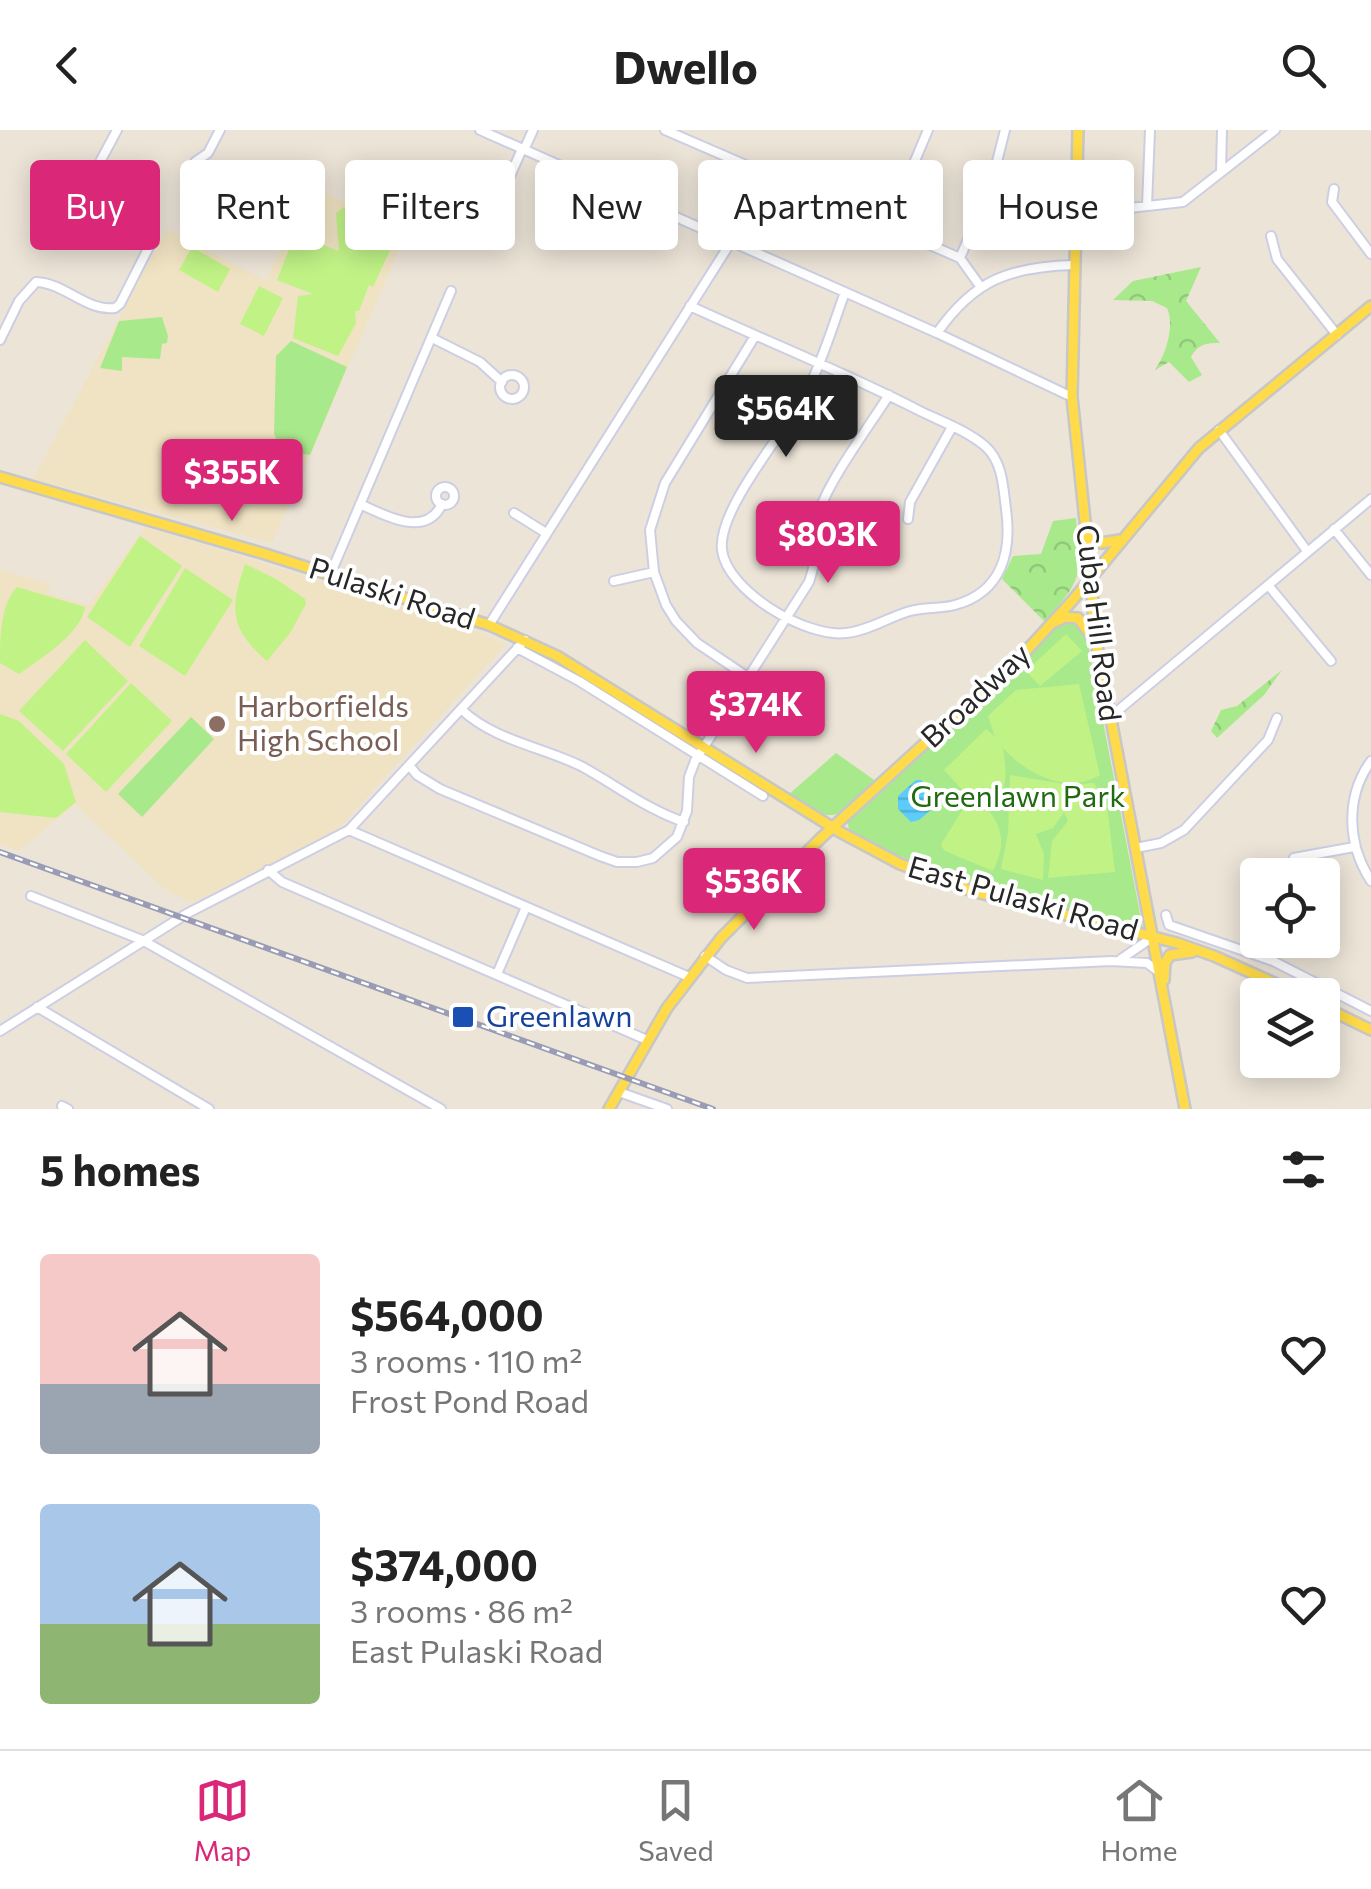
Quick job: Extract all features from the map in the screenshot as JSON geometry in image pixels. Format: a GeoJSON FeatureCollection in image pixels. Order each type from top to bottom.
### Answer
{"type":"FeatureCollection","features":[{"type":"Feature","properties":{"kind":"main road","name":"Cuba Hill Road"},"geometry":{"type":"LineString","coordinates":[[1077,160],[1078,130]]}},
{"type":"Feature","properties":{"kind":"main road","name":"Cuba Hill Road"},"geometry":{"type":"LineString","coordinates":[[1074,250],[1072,397],[1096,645],[1186,1109]]}},
{"type":"Feature","properties":{"kind":"main road","name":"Broadway"},"geometry":{"type":"LineString","coordinates":[[609,1109],[647,1040],[706,956],[832,827],[1045,630],[1188,460],[1371,306]]}},
{"type":"Feature","properties":{"kind":"main road","name":"Pulaski Road"},"geometry":{"type":"LineString","coordinates":[[0,477],[489,625],[705,746]]}},
{"type":"Feature","properties":{"kind":"main road"},"geometry":{"type":"LineString","coordinates":[[1086,528],[1100,544],[1114,543],[1126,535]]}},
{"type":"Feature","properties":{"kind":"main road"},"geometry":{"type":"LineString","coordinates":[[1045,630],[1065,617],[1074,617],[1086,626],[1096,645]]}},
{"type":"Feature","properties":{"kind":"main road","name":"East Pulaski Road"},"geometry":{"type":"LineString","coordinates":[[705,746],[890,860],[949,884],[1214,956],[1264,978]]}},
{"type":"Feature","properties":{"kind":"main road"},"geometry":{"type":"LineString","coordinates":[[1162,988],[1170,955],[1187,951],[1214,956]]}},
{"type":"Feature","properties":{"kind":"main road"},"geometry":{"type":"LineString","coordinates":[[1340,1015],[1371,1030]]}},
{"type":"Feature","properties":{"kind":"street"},"geometry":{"type":"LineString","coordinates":[[0,340],[19,301],[36,282],[55,283],[101,308],[120,304],[154,236],[148,225],[86,188],[118,130]]}},
{"type":"Feature","properties":{"kind":"street"},"geometry":{"type":"LineString","coordinates":[[198,160],[208,153],[220,130]]}},
{"type":"Feature","properties":{"kind":"street"},"geometry":{"type":"LineString","coordinates":[[480,130],[698,227]]}},
{"type":"Feature","properties":{"kind":"street"},"geometry":{"type":"LineString","coordinates":[[515,168],[533,130]]}},
{"type":"Feature","properties":{"kind":"street"},"geometry":{"type":"LineString","coordinates":[[665,130],[734,160]]}},
{"type":"Feature","properties":{"kind":"street"},"geometry":{"type":"LineString","coordinates":[[915,160],[928,130]]}},
{"type":"Feature","properties":{"kind":"street"},"geometry":{"type":"LineString","coordinates":[[960,258],[999,164],[1005,130]]}},
{"type":"Feature","properties":{"kind":"street"},"geometry":{"type":"LineString","coordinates":[[1147,206],[1150,130]]}},
{"type":"Feature","properties":{"kind":"street"},"geometry":{"type":"LineString","coordinates":[[1222,130],[1222,172]]}},
{"type":"Feature","properties":{"kind":"street"},"geometry":{"type":"LineString","coordinates":[[1134,207],[1190,198],[1275,130]]}},
{"type":"Feature","properties":{"kind":"street"},"geometry":{"type":"LineString","coordinates":[[1334,190],[1332,202],[1371,254]]}},
{"type":"Feature","properties":{"kind":"street"},"geometry":{"type":"LineString","coordinates":[[1272,236],[1277,259],[1337,335]]}},
{"type":"Feature","properties":{"kind":"street"},"geometry":{"type":"LineString","coordinates":[[489,625],[726,250]]}},
{"type":"Feature","properties":{"kind":"street"},"geometry":{"type":"LineString","coordinates":[[749,250],[1072,397]]}},
{"type":"Feature","properties":{"kind":"street"},"geometry":{"type":"LineString","coordinates":[[941,250],[960,258],[980,286]]}},
{"type":"Feature","properties":{"kind":"street"},"geometry":{"type":"LineString","coordinates":[[937,333],[950,314],[980,286],[1000,275],[1073,265]]}},
{"type":"Feature","properties":{"kind":"street"},"geometry":{"type":"LineString","coordinates":[[330,575],[452,292]]}},
{"type":"Feature","properties":{"kind":"street"},"geometry":{"type":"LineString","coordinates":[[690,306],[755,336],[819,363],[889,395],[971,436],[992,453],[1002,478],[1009,541],[1001,570],[977,596],[960,604],[915,609],[844,634],[810,629],[735,582],[725,562],[722,532],[807,391],[819,363],[845,292]]}},
{"type":"Feature","properties":{"kind":"street"},"geometry":{"type":"LineString","coordinates":[[748,678],[686,632],[666,605],[654,572],[650,530],[658,496],[755,336]]}},
{"type":"Feature","properties":{"kind":"street"},"geometry":{"type":"LineString","coordinates":[[432,338],[480,362],[502,382]]}},
{"type":"Feature","properties":{"kind":"street"},"geometry":{"type":"LineString","coordinates":[[409,766],[440,788],[617,862],[653,858],[668,848],[684,822],[689,777],[698,756],[814,568],[822,506],[889,395]]}},
{"type":"Feature","properties":{"kind":"street"},"geometry":{"type":"LineString","coordinates":[[908,519],[910,502],[952,428]]}},
{"type":"Feature","properties":{"kind":"street"},"geometry":{"type":"LineString","coordinates":[[1220,430],[1308,551]]}},
{"type":"Feature","properties":{"kind":"street"},"geometry":{"type":"LineString","coordinates":[[1109,718],[1371,498]]}},
{"type":"Feature","properties":{"kind":"street"},"geometry":{"type":"LineString","coordinates":[[360,504],[394,520],[410,522],[433,517],[442,504]]}},
{"type":"Feature","properties":{"kind":"street"},"geometry":{"type":"LineString","coordinates":[[514,514],[546,534]]}},
{"type":"Feature","properties":{"kind":"street"},"geometry":{"type":"LineString","coordinates":[[1334,529],[1371,575]]}},
{"type":"Feature","properties":{"kind":"street"},"geometry":{"type":"LineString","coordinates":[[614,581],[654,572]]}},
{"type":"Feature","properties":{"kind":"street"},"geometry":{"type":"LineString","coordinates":[[1268,585],[1332,661]]}},
{"type":"Feature","properties":{"kind":"street"},"geometry":{"type":"LineString","coordinates":[[0,1031],[142,940],[349,830],[521,644],[763,796]]}},
{"type":"Feature","properties":{"kind":"street"},"geometry":{"type":"LineString","coordinates":[[461,709],[479,724],[561,757],[647,807],[684,822]]}},
{"type":"Feature","properties":{"kind":"street"},"geometry":{"type":"LineString","coordinates":[[1136,848],[1162,843],[1184,830],[1268,740],[1277,718]]}},
{"type":"Feature","properties":{"kind":"street"},"geometry":{"type":"LineString","coordinates":[[1371,760],[1356,792],[1354,847],[1371,881]]}},
{"type":"Feature","properties":{"kind":"street"},"geometry":{"type":"LineString","coordinates":[[349,830],[689,977]]}},
{"type":"Feature","properties":{"kind":"street"},"geometry":{"type":"LineString","coordinates":[[1294,858],[1354,847]]}},
{"type":"Feature","properties":{"kind":"street"},"geometry":{"type":"LineString","coordinates":[[268,870],[282,882],[647,1040]]}},
{"type":"Feature","properties":{"kind":"street"},"geometry":{"type":"LineString","coordinates":[[31,896],[142,940],[441,1109]]}},
{"type":"Feature","properties":{"kind":"street"},"geometry":{"type":"LineString","coordinates":[[497,974],[526,907]]}},
{"type":"Feature","properties":{"kind":"street"},"geometry":{"type":"LineString","coordinates":[[1166,915],[1170,925],[1273,961],[1371,1011]]}},
{"type":"Feature","properties":{"kind":"street"},"geometry":{"type":"LineString","coordinates":[[1111,961],[1132,954],[1152,937]]}},
{"type":"Feature","properties":{"kind":"street"},"geometry":{"type":"LineString","coordinates":[[706,956],[726,970],[756,978],[1111,961],[1147,963],[1159,972]]}},
{"type":"Feature","properties":{"kind":"street"},"geometry":{"type":"LineString","coordinates":[[37,1008],[209,1109]]}},
{"type":"Feature","properties":{"kind":"street"},"geometry":{"type":"LineString","coordinates":[[618,1092],[668,1109]]}},
{"type":"Feature","properties":{"kind":"shaded area"},"geometry":{"type":"Polygon","coordinates":[[[325,193],[345,202],[345,250],[399,250],[272,543],[33,479],[156,250],[160,250],[167,229],[180,236],[180,250],[207,250],[266,281],[280,250],[325,250],[325,193]]]}},
{"type":"Feature","properties":{"kind":"shaded area","name":"Harborfields High School"},"geometry":{"type":"Polygon","coordinates":[[[145,527],[462,625],[506,644],[336,831],[192,903],[163,888],[75,804],[19,851],[0,844],[0,569],[51,585],[47,593],[89,605],[145,527]]]}},
{"type":"Feature","properties":{"kind":"green space"},"geometry":{"type":"Polygon","coordinates":[[[345,207],[345,250],[390,250],[373,287],[369,285],[359,311],[355,311],[356,323],[338,356],[293,338],[298,296],[313,294],[277,280],[289,250],[325,250],[325,246],[339,251],[336,213],[345,207]]]}},
{"type":"Feature","properties":{"kind":"green space"},"geometry":{"type":"Polygon","coordinates":[[[190,250],[230,269],[218,292],[179,270],[190,250]]]}},
{"type":"Feature","properties":{"kind":"green space"},"geometry":{"type":"Polygon","coordinates":[[[1201,267],[1186,301],[1220,343],[1197,349],[1191,357],[1202,375],[1189,382],[1169,362],[1155,370],[1168,340],[1167,308],[1152,301],[1113,300],[1133,281],[1201,267]]]}},
{"type":"Feature","properties":{"kind":"green space"},"geometry":{"type":"Polygon","coordinates":[[[259,286],[283,298],[264,336],[240,324],[259,286]]]}},
{"type":"Feature","properties":{"kind":"green space"},"geometry":{"type":"Polygon","coordinates":[[[162,317],[168,336],[167,343],[162,344],[160,359],[122,357],[122,371],[100,368],[119,321],[162,317]]]}},
{"type":"Feature","properties":{"kind":"green space"},"geometry":{"type":"Polygon","coordinates":[[[291,341],[347,367],[310,455],[282,451],[274,434],[276,356],[291,341]]]}},
{"type":"Feature","properties":{"kind":"green space"},"geometry":{"type":"Polygon","coordinates":[[[1076,518],[1077,575],[1045,622],[1002,579],[1013,556],[1041,554],[1053,521],[1076,518]]]}},
{"type":"Feature","properties":{"kind":"green space"},"geometry":{"type":"Polygon","coordinates":[[[140,536],[182,566],[130,647],[87,617],[140,536]]]}},
{"type":"Feature","properties":{"kind":"green space"},"geometry":{"type":"Polygon","coordinates":[[[245,564],[305,599],[290,633],[267,661],[245,638],[236,617],[237,593],[245,564]]]}},
{"type":"Feature","properties":{"kind":"green space"},"geometry":{"type":"Polygon","coordinates":[[[185,568],[233,600],[185,676],[139,646],[185,568]]]}},
{"type":"Feature","properties":{"kind":"green space"},"geometry":{"type":"Polygon","coordinates":[[[17,587],[85,607],[68,636],[19,674],[0,663],[4,613],[17,587]]]}},
{"type":"Feature","properties":{"kind":"green space","name":"Greenlawn Park"},"geometry":{"type":"Polygon","coordinates":[[[1075,619],[1085,628],[1143,929],[994,890],[921,865],[850,833],[847,821],[1063,621],[1075,619]]]}},
{"type":"Feature","properties":{"kind":"green space"},"geometry":{"type":"Polygon","coordinates":[[[1066,634],[1082,651],[1040,686],[1026,671],[1066,634]]]}},
{"type":"Feature","properties":{"kind":"green space"},"geometry":{"type":"Polygon","coordinates":[[[85,640],[128,681],[63,751],[19,711],[85,640]]]}},
{"type":"Feature","properties":{"kind":"green space"},"geometry":{"type":"Polygon","coordinates":[[[1282,670],[1264,695],[1217,738],[1211,731],[1221,710],[1237,706],[1282,670]]]}},
{"type":"Feature","properties":{"kind":"green space"},"geometry":{"type":"Polygon","coordinates":[[[131,683],[172,721],[106,792],[66,754],[131,683]]]}},
{"type":"Feature","properties":{"kind":"green space"},"geometry":{"type":"Polygon","coordinates":[[[1079,684],[1100,775],[1074,783],[1048,779],[1003,748],[1005,782],[989,811],[1001,840],[993,871],[945,851],[943,841],[970,798],[944,770],[986,729],[995,737],[988,716],[1016,690],[1079,684]]]}},
{"type":"Feature","properties":{"kind":"green space"},"geometry":{"type":"Polygon","coordinates":[[[0,714],[19,721],[64,764],[76,802],[56,818],[0,812],[0,714]]]}},
{"type":"Feature","properties":{"kind":"green space"},"geometry":{"type":"Polygon","coordinates":[[[191,717],[214,739],[142,817],[118,794],[191,717]]]}},
{"type":"Feature","properties":{"kind":"green space"},"geometry":{"type":"Polygon","coordinates":[[[836,753],[877,782],[844,811],[835,814],[816,812],[787,796],[836,753]]]}},
{"type":"Feature","properties":{"kind":"green space"},"geometry":{"type":"Polygon","coordinates":[[[1010,775],[1070,785],[1094,783],[1107,806],[1115,872],[1048,878],[1052,841],[1068,821],[1064,812],[1053,828],[1036,834],[1044,854],[1043,880],[1001,869],[1008,833],[1010,775]]]}},
{"type":"Feature","properties":{"kind":"water"},"geometry":{"type":"Polygon","coordinates":[[[921,780],[937,797],[938,804],[911,822],[898,809],[898,796],[921,780]]]}},
{"type":"Feature","properties":{"kind":"railway"},"geometry":{"type":"LineString","coordinates":[[0,852],[713,1109]]}},
{"type":"Feature","properties":{"kind":"place","name":"Harborfields High School"},"geometry":{"type":"Point","coordinates":[217,724]}},
{"type":"Feature","properties":{"kind":"place","name":"Greenlawn"},"geometry":{"type":"Point","coordinates":[463,1017]}}]}
